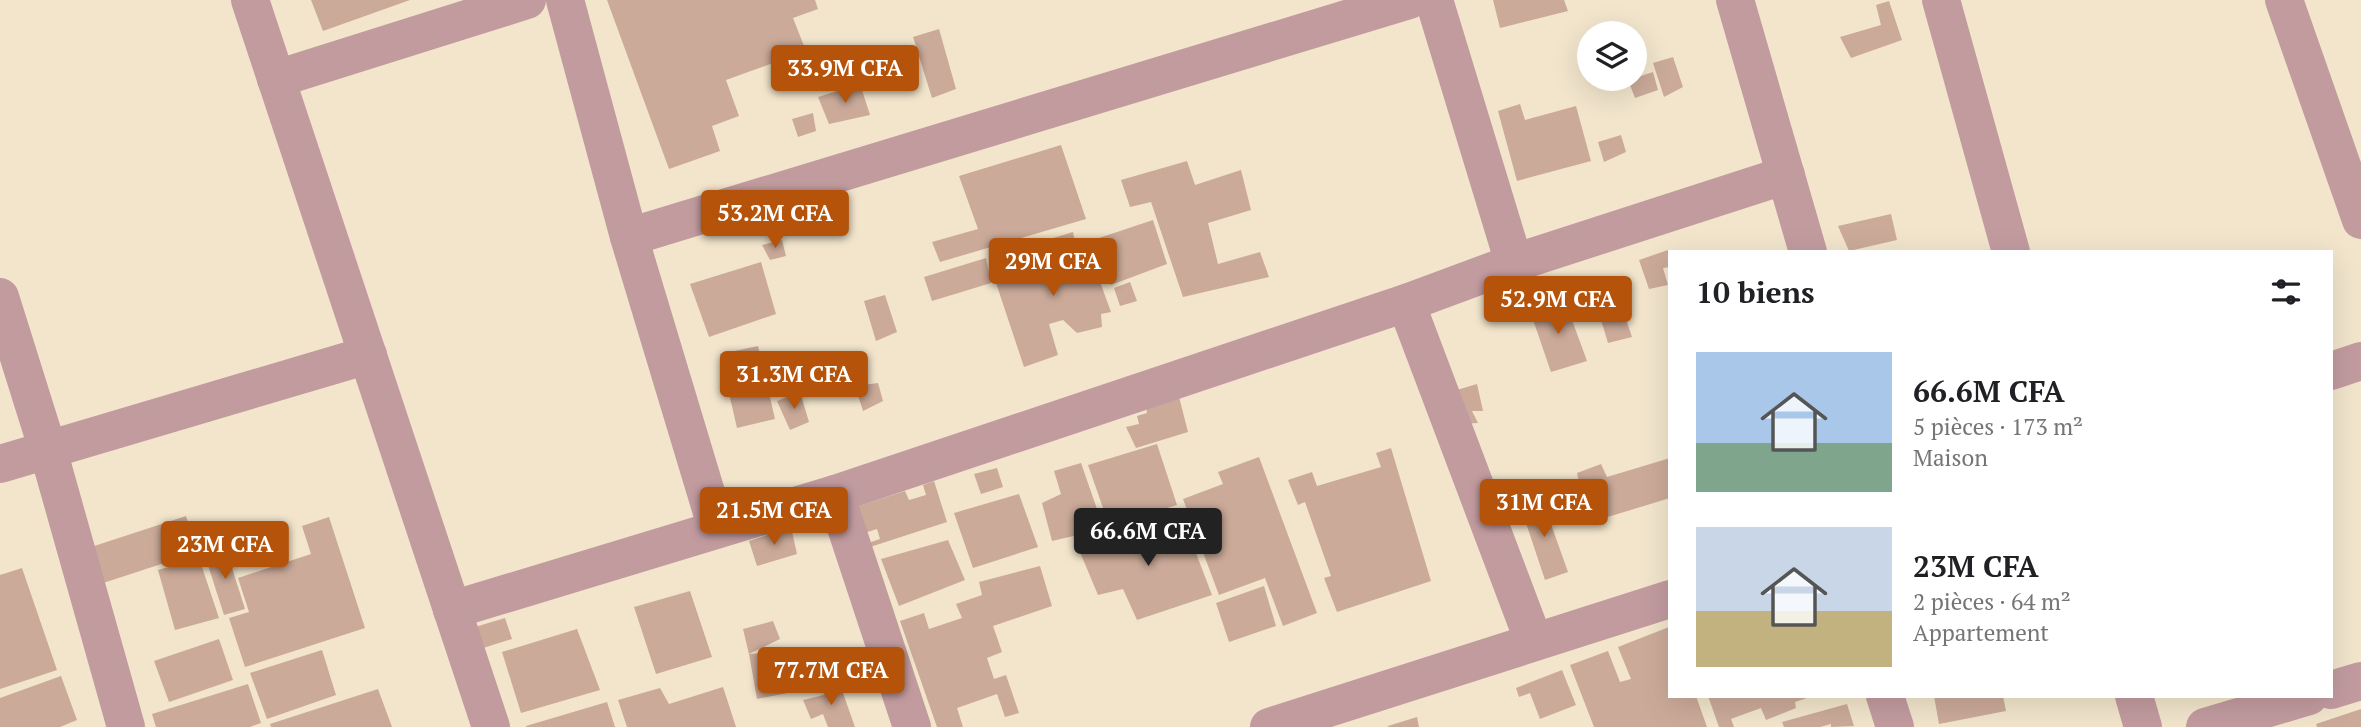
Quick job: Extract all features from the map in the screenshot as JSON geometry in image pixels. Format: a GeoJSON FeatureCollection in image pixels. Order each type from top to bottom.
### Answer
{"type":"FeatureCollection","features":[{"type":"Feature","properties":{"kind":"street"},"geometry":{"type":"LineString","coordinates":[[250,0],[491,727]]}},
{"type":"Feature","properties":{"kind":"street"},"geometry":{"type":"LineString","coordinates":[[276,79],[527,0]]}},
{"type":"Feature","properties":{"kind":"street"},"geometry":{"type":"LineString","coordinates":[[565,0],[629,237],[717,529]]}},
{"type":"Feature","properties":{"kind":"street"},"geometry":{"type":"LineString","coordinates":[[629,237],[1409,0]]}},
{"type":"Feature","properties":{"kind":"street"},"geometry":{"type":"LineString","coordinates":[[1434,0],[1514,263]]}},
{"type":"Feature","properties":{"kind":"street"},"geometry":{"type":"LineString","coordinates":[[1735,0],[1807,250]]}},
{"type":"Feature","properties":{"kind":"street"},"geometry":{"type":"LineString","coordinates":[[1941,0],[2010,250]]}},
{"type":"Feature","properties":{"kind":"street"},"geometry":{"type":"LineString","coordinates":[[2284,0],[2361,220]]}},
{"type":"Feature","properties":{"kind":"street"},"geometry":{"type":"LineString","coordinates":[[452,610],[835,494],[1406,303],[1514,263],[1786,174]]}},
{"type":"Feature","properties":{"kind":"street"},"geometry":{"type":"LineString","coordinates":[[0,297],[48,450],[126,727]]}},
{"type":"Feature","properties":{"kind":"street"},"geometry":{"type":"LineString","coordinates":[[1406,303],[1534,642]]}},
{"type":"Feature","properties":{"kind":"street"},"geometry":{"type":"LineString","coordinates":[[0,464],[368,355]]}},
{"type":"Feature","properties":{"kind":"street"},"geometry":{"type":"LineString","coordinates":[[2333,370],[2361,361]]}},
{"type":"Feature","properties":{"kind":"street"},"geometry":{"type":"LineString","coordinates":[[835,494],[912,727]]}},
{"type":"Feature","properties":{"kind":"street"},"geometry":{"type":"LineString","coordinates":[[1291,724],[1668,600]]}},
{"type":"Feature","properties":{"kind":"street"},"geometry":{"type":"LineString","coordinates":[[2333,689],[2361,681]]}},
{"type":"Feature","properties":{"kind":"street"},"geometry":{"type":"LineString","coordinates":[[1886,698],[1895,727]]}},
{"type":"Feature","properties":{"kind":"street"},"geometry":{"type":"LineString","coordinates":[[2135,698],[2143,727]]}},
{"type":"Feature","properties":{"kind":"street"},"geometry":{"type":"LineString","coordinates":[[2206,727],[2302,698]]}},
{"type":"Feature","properties":{"kind":"building"},"geometry":{"type":"Polygon","coordinates":[[[311,0],[410,0],[323,31],[311,0]]]}},
{"type":"Feature","properties":{"kind":"building"},"geometry":{"type":"Polygon","coordinates":[[[607,0],[815,0],[818,9],[793,18],[806,51],[726,80],[739,116],[712,126],[720,151],[669,169],[607,0]]]}},
{"type":"Feature","properties":{"kind":"building"},"geometry":{"type":"Polygon","coordinates":[[[1493,0],[1564,0],[1568,11],[1500,28],[1493,0]]]}},
{"type":"Feature","properties":{"kind":"building"},"geometry":{"type":"Polygon","coordinates":[[[1889,1],[1902,40],[1851,58],[1840,37],[1881,25],[1876,5],[1889,1]]]}},
{"type":"Feature","properties":{"kind":"building"},"geometry":{"type":"Polygon","coordinates":[[[939,29],[956,89],[932,98],[913,37],[939,29]]]}},
{"type":"Feature","properties":{"kind":"building"},"geometry":{"type":"Polygon","coordinates":[[[1673,57],[1683,87],[1664,97],[1653,63],[1673,57]]]}},
{"type":"Feature","properties":{"kind":"building"},"geometry":{"type":"Polygon","coordinates":[[[1653,72],[1658,90],[1635,98],[1632,91],[1647,91],[1647,74],[1653,72]]]}},
{"type":"Feature","properties":{"kind":"building"},"geometry":{"type":"Polygon","coordinates":[[[860,84],[870,115],[829,124],[818,97],[860,84]]]}},
{"type":"Feature","properties":{"kind":"building"},"geometry":{"type":"Polygon","coordinates":[[[1520,104],[1525,120],[1576,106],[1591,161],[1517,181],[1498,111],[1520,104]]]}},
{"type":"Feature","properties":{"kind":"building"},"geometry":{"type":"Polygon","coordinates":[[[813,113],[816,131],[798,137],[792,119],[813,113]]]}},
{"type":"Feature","properties":{"kind":"building"},"geometry":{"type":"Polygon","coordinates":[[[1621,135],[1626,152],[1604,162],[1598,142],[1621,135]]]}},
{"type":"Feature","properties":{"kind":"building"},"geometry":{"type":"Polygon","coordinates":[[[1061,145],[1086,219],[940,262],[932,242],[978,229],[959,176],[1061,145]]]}},
{"type":"Feature","properties":{"kind":"building"},"geometry":{"type":"Polygon","coordinates":[[[1187,161],[1195,185],[1241,170],[1251,210],[1208,223],[1218,264],[1260,252],[1269,277],[1183,297],[1151,202],[1130,207],[1121,180],[1187,161]]]}},
{"type":"Feature","properties":{"kind":"building"},"geometry":{"type":"Polygon","coordinates":[[[1891,214],[1897,240],[1849,250],[1838,226],[1891,214]]]}},
{"type":"Feature","properties":{"kind":"building"},"geometry":{"type":"Polygon","coordinates":[[[1153,220],[1167,264],[1111,285],[1096,239],[1153,220]]]}},
{"type":"Feature","properties":{"kind":"building"},"geometry":{"type":"Polygon","coordinates":[[[1073,232],[1076,246],[1086,243],[1111,312],[1101,314],[1102,327],[1077,333],[1063,320],[1049,324],[1058,355],[1024,367],[996,283],[1013,277],[1013,271],[1046,260],[1040,242],[1073,232]]]}},
{"type":"Feature","properties":{"kind":"building"},"geometry":{"type":"Polygon","coordinates":[[[782,240],[786,256],[770,260],[762,245],[782,240]]]}},
{"type":"Feature","properties":{"kind":"building"},"geometry":{"type":"Polygon","coordinates":[[[1668,250],[1668,267],[1663,268],[1668,285],[1649,289],[1639,260],[1668,250]]]}},
{"type":"Feature","properties":{"kind":"building"},"geometry":{"type":"Polygon","coordinates":[[[986,258],[991,283],[932,301],[924,277],[986,258]]]}},
{"type":"Feature","properties":{"kind":"building"},"geometry":{"type":"Polygon","coordinates":[[[761,262],[776,314],[709,337],[690,284],[761,262]]]}},
{"type":"Feature","properties":{"kind":"building"},"geometry":{"type":"Polygon","coordinates":[[[1130,282],[1137,301],[1120,306],[1114,288],[1130,282]]]}},
{"type":"Feature","properties":{"kind":"building"},"geometry":{"type":"Polygon","coordinates":[[[1614,283],[1632,337],[1608,343],[1592,290],[1614,283]]]}},
{"type":"Feature","properties":{"kind":"building"},"geometry":{"type":"Polygon","coordinates":[[[885,295],[897,332],[876,341],[864,301],[885,295]]]}},
{"type":"Feature","properties":{"kind":"building"},"geometry":{"type":"Polygon","coordinates":[[[1565,301],[1587,361],[1551,372],[1530,311],[1565,301]]]}},
{"type":"Feature","properties":{"kind":"building"},"geometry":{"type":"Polygon","coordinates":[[[758,346],[775,419],[737,428],[720,354],[758,346]]]}},
{"type":"Feature","properties":{"kind":"building"},"geometry":{"type":"Polygon","coordinates":[[[878,383],[883,401],[863,411],[855,386],[878,383]]]}},
{"type":"Feature","properties":{"kind":"building"},"geometry":{"type":"Polygon","coordinates":[[[1477,384],[1483,411],[1472,411],[1478,423],[1460,424],[1447,393],[1477,384]]]}},
{"type":"Feature","properties":{"kind":"building"},"geometry":{"type":"Polygon","coordinates":[[[1177,389],[1188,432],[1136,448],[1126,427],[1139,424],[1137,416],[1147,413],[1146,407],[1177,389]]]}},
{"type":"Feature","properties":{"kind":"building"},"geometry":{"type":"Polygon","coordinates":[[[800,392],[809,422],[790,430],[777,401],[800,392]]]}},
{"type":"Feature","properties":{"kind":"building"},"geometry":{"type":"Polygon","coordinates":[[[1157,444],[1177,505],[1109,525],[1088,465],[1157,444]]]}},
{"type":"Feature","properties":{"kind":"building"},"geometry":{"type":"Polygon","coordinates":[[[1391,448],[1431,581],[1337,612],[1324,578],[1331,576],[1305,502],[1298,505],[1288,480],[1312,472],[1317,486],[1381,467],[1376,453],[1391,448]]]}},
{"type":"Feature","properties":{"kind":"building"},"geometry":{"type":"Polygon","coordinates":[[[1259,457],[1317,613],[1283,626],[1265,578],[1219,595],[1183,499],[1223,484],[1218,472],[1259,457]]]}},
{"type":"Feature","properties":{"kind":"building"},"geometry":{"type":"Polygon","coordinates":[[[1668,459],[1668,499],[1588,523],[1577,473],[1601,464],[1607,477],[1668,459]]]}},
{"type":"Feature","properties":{"kind":"building"},"geometry":{"type":"Polygon","coordinates":[[[1081,463],[1104,529],[1052,541],[1042,503],[1061,494],[1054,471],[1081,463]]]}},
{"type":"Feature","properties":{"kind":"building"},"geometry":{"type":"Polygon","coordinates":[[[997,468],[1003,487],[981,494],[974,474],[997,468]]]}},
{"type":"Feature","properties":{"kind":"building"},"geometry":{"type":"Polygon","coordinates":[[[934,481],[947,522],[864,549],[862,545],[880,539],[877,529],[861,534],[852,508],[905,491],[909,500],[926,495],[923,485],[934,481]]]}},
{"type":"Feature","properties":{"kind":"building"},"geometry":{"type":"Polygon","coordinates":[[[1019,494],[1038,547],[973,568],[954,513],[1019,494]]]}},
{"type":"Feature","properties":{"kind":"building"},"geometry":{"type":"Polygon","coordinates":[[[1542,499],[1568,572],[1545,580],[1520,505],[1542,499]]]}},
{"type":"Feature","properties":{"kind":"building"},"geometry":{"type":"Polygon","coordinates":[[[186,516],[198,552],[91,587],[79,551],[186,516]]]}},
{"type":"Feature","properties":{"kind":"building"},"geometry":{"type":"Polygon","coordinates":[[[329,517],[365,628],[245,667],[229,618],[249,612],[238,578],[311,554],[302,526],[329,517]]]}},
{"type":"Feature","properties":{"kind":"building"},"geometry":{"type":"Polygon","coordinates":[[[1183,519],[1212,595],[1137,620],[1123,589],[1098,595],[1077,545],[1183,519]]]}},
{"type":"Feature","properties":{"kind":"building"},"geometry":{"type":"Polygon","coordinates":[[[791,527],[797,554],[757,566],[749,541],[791,527]]]}},
{"type":"Feature","properties":{"kind":"building"},"geometry":{"type":"Polygon","coordinates":[[[948,540],[965,580],[899,606],[881,559],[948,540]]]}},
{"type":"Feature","properties":{"kind":"building"},"geometry":{"type":"Polygon","coordinates":[[[225,546],[245,609],[224,615],[204,553],[225,546]]]}},
{"type":"Feature","properties":{"kind":"building"},"geometry":{"type":"Polygon","coordinates":[[[199,558],[219,618],[175,630],[158,570],[199,558]]]}},
{"type":"Feature","properties":{"kind":"building"},"geometry":{"type":"Polygon","coordinates":[[[1040,566],[1052,606],[993,626],[1002,652],[987,658],[994,679],[1006,675],[1019,713],[1005,717],[997,694],[957,708],[963,727],[937,727],[900,621],[924,613],[929,629],[962,618],[956,604],[982,595],[979,582],[1040,566]]]}},
{"type":"Feature","properties":{"kind":"building"},"geometry":{"type":"Polygon","coordinates":[[[22,568],[57,670],[0,689],[0,575],[22,568]]]}},
{"type":"Feature","properties":{"kind":"building"},"geometry":{"type":"Polygon","coordinates":[[[1264,586],[1276,626],[1229,642],[1216,603],[1264,586]]]}},
{"type":"Feature","properties":{"kind":"building"},"geometry":{"type":"Polygon","coordinates":[[[690,591],[712,657],[656,674],[634,607],[690,591]]]}},
{"type":"Feature","properties":{"kind":"building"},"geometry":{"type":"Polygon","coordinates":[[[505,618],[512,639],[483,648],[475,627],[505,618]]]}},
{"type":"Feature","properties":{"kind":"building"},"geometry":{"type":"Polygon","coordinates":[[[773,621],[780,639],[749,654],[743,629],[773,621]]]}},
{"type":"Feature","properties":{"kind":"building"},"geometry":{"type":"Polygon","coordinates":[[[1668,627],[1668,698],[1697,698],[1707,727],[1594,727],[1570,665],[1608,651],[1620,682],[1631,679],[1618,647],[1668,627]]]}},
{"type":"Feature","properties":{"kind":"building"},"geometry":{"type":"Polygon","coordinates":[[[577,629],[600,690],[521,713],[502,652],[577,629]]]}},
{"type":"Feature","properties":{"kind":"building"},"geometry":{"type":"Polygon","coordinates":[[[219,639],[233,680],[169,702],[154,661],[219,639]]]}},
{"type":"Feature","properties":{"kind":"building"},"geometry":{"type":"Polygon","coordinates":[[[322,650],[336,695],[267,719],[250,673],[322,650]]]}},
{"type":"Feature","properties":{"kind":"building"},"geometry":{"type":"Polygon","coordinates":[[[817,650],[823,686],[757,699],[749,654],[817,650]]]}},
{"type":"Feature","properties":{"kind":"building"},"geometry":{"type":"Polygon","coordinates":[[[1562,670],[1576,705],[1540,719],[1530,693],[1519,697],[1516,688],[1562,670]]]}},
{"type":"Feature","properties":{"kind":"building"},"geometry":{"type":"Polygon","coordinates":[[[61,676],[77,720],[60,727],[0,727],[0,698],[61,676]]]}},
{"type":"Feature","properties":{"kind":"building"},"geometry":{"type":"Polygon","coordinates":[[[838,679],[855,727],[828,727],[823,714],[811,719],[803,700],[832,693],[827,681],[838,679]]]}},
{"type":"Feature","properties":{"kind":"building"},"geometry":{"type":"Polygon","coordinates":[[[248,684],[261,723],[250,727],[156,727],[152,714],[248,684]]]}},
{"type":"Feature","properties":{"kind":"building"},"geometry":{"type":"Polygon","coordinates":[[[723,687],[736,727],[627,727],[618,700],[660,688],[669,704],[723,687]]]}},
{"type":"Feature","properties":{"kind":"building"},"geometry":{"type":"Polygon","coordinates":[[[378,689],[392,727],[271,727],[270,724],[378,689]]]}},
{"type":"Feature","properties":{"kind":"building"},"geometry":{"type":"Polygon","coordinates":[[[1709,698],[1807,698],[1795,702],[1796,708],[1766,720],[1761,708],[1731,719],[1734,727],[1719,727],[1709,698]]]}},
{"type":"Feature","properties":{"kind":"building"},"geometry":{"type":"Polygon","coordinates":[[[1934,698],[2003,698],[2006,711],[1939,724],[1934,698]]]}},
{"type":"Feature","properties":{"kind":"building"},"geometry":{"type":"Polygon","coordinates":[[[607,702],[615,727],[526,727],[526,726],[607,702]]]}},
{"type":"Feature","properties":{"kind":"building"},"geometry":{"type":"Polygon","coordinates":[[[1847,704],[1854,726],[1831,727],[1831,724],[1820,727],[1784,727],[1782,722],[1847,704]]]}},
{"type":"Feature","properties":{"kind":"building"},"geometry":{"type":"Polygon","coordinates":[[[2361,709],[2361,727],[2317,727],[2316,724],[2361,709]]]}},
{"type":"Feature","properties":{"kind":"building"},"geometry":{"type":"Polygon","coordinates":[[[1417,717],[1419,727],[1388,727],[1388,726],[1417,717]]]}}]}
